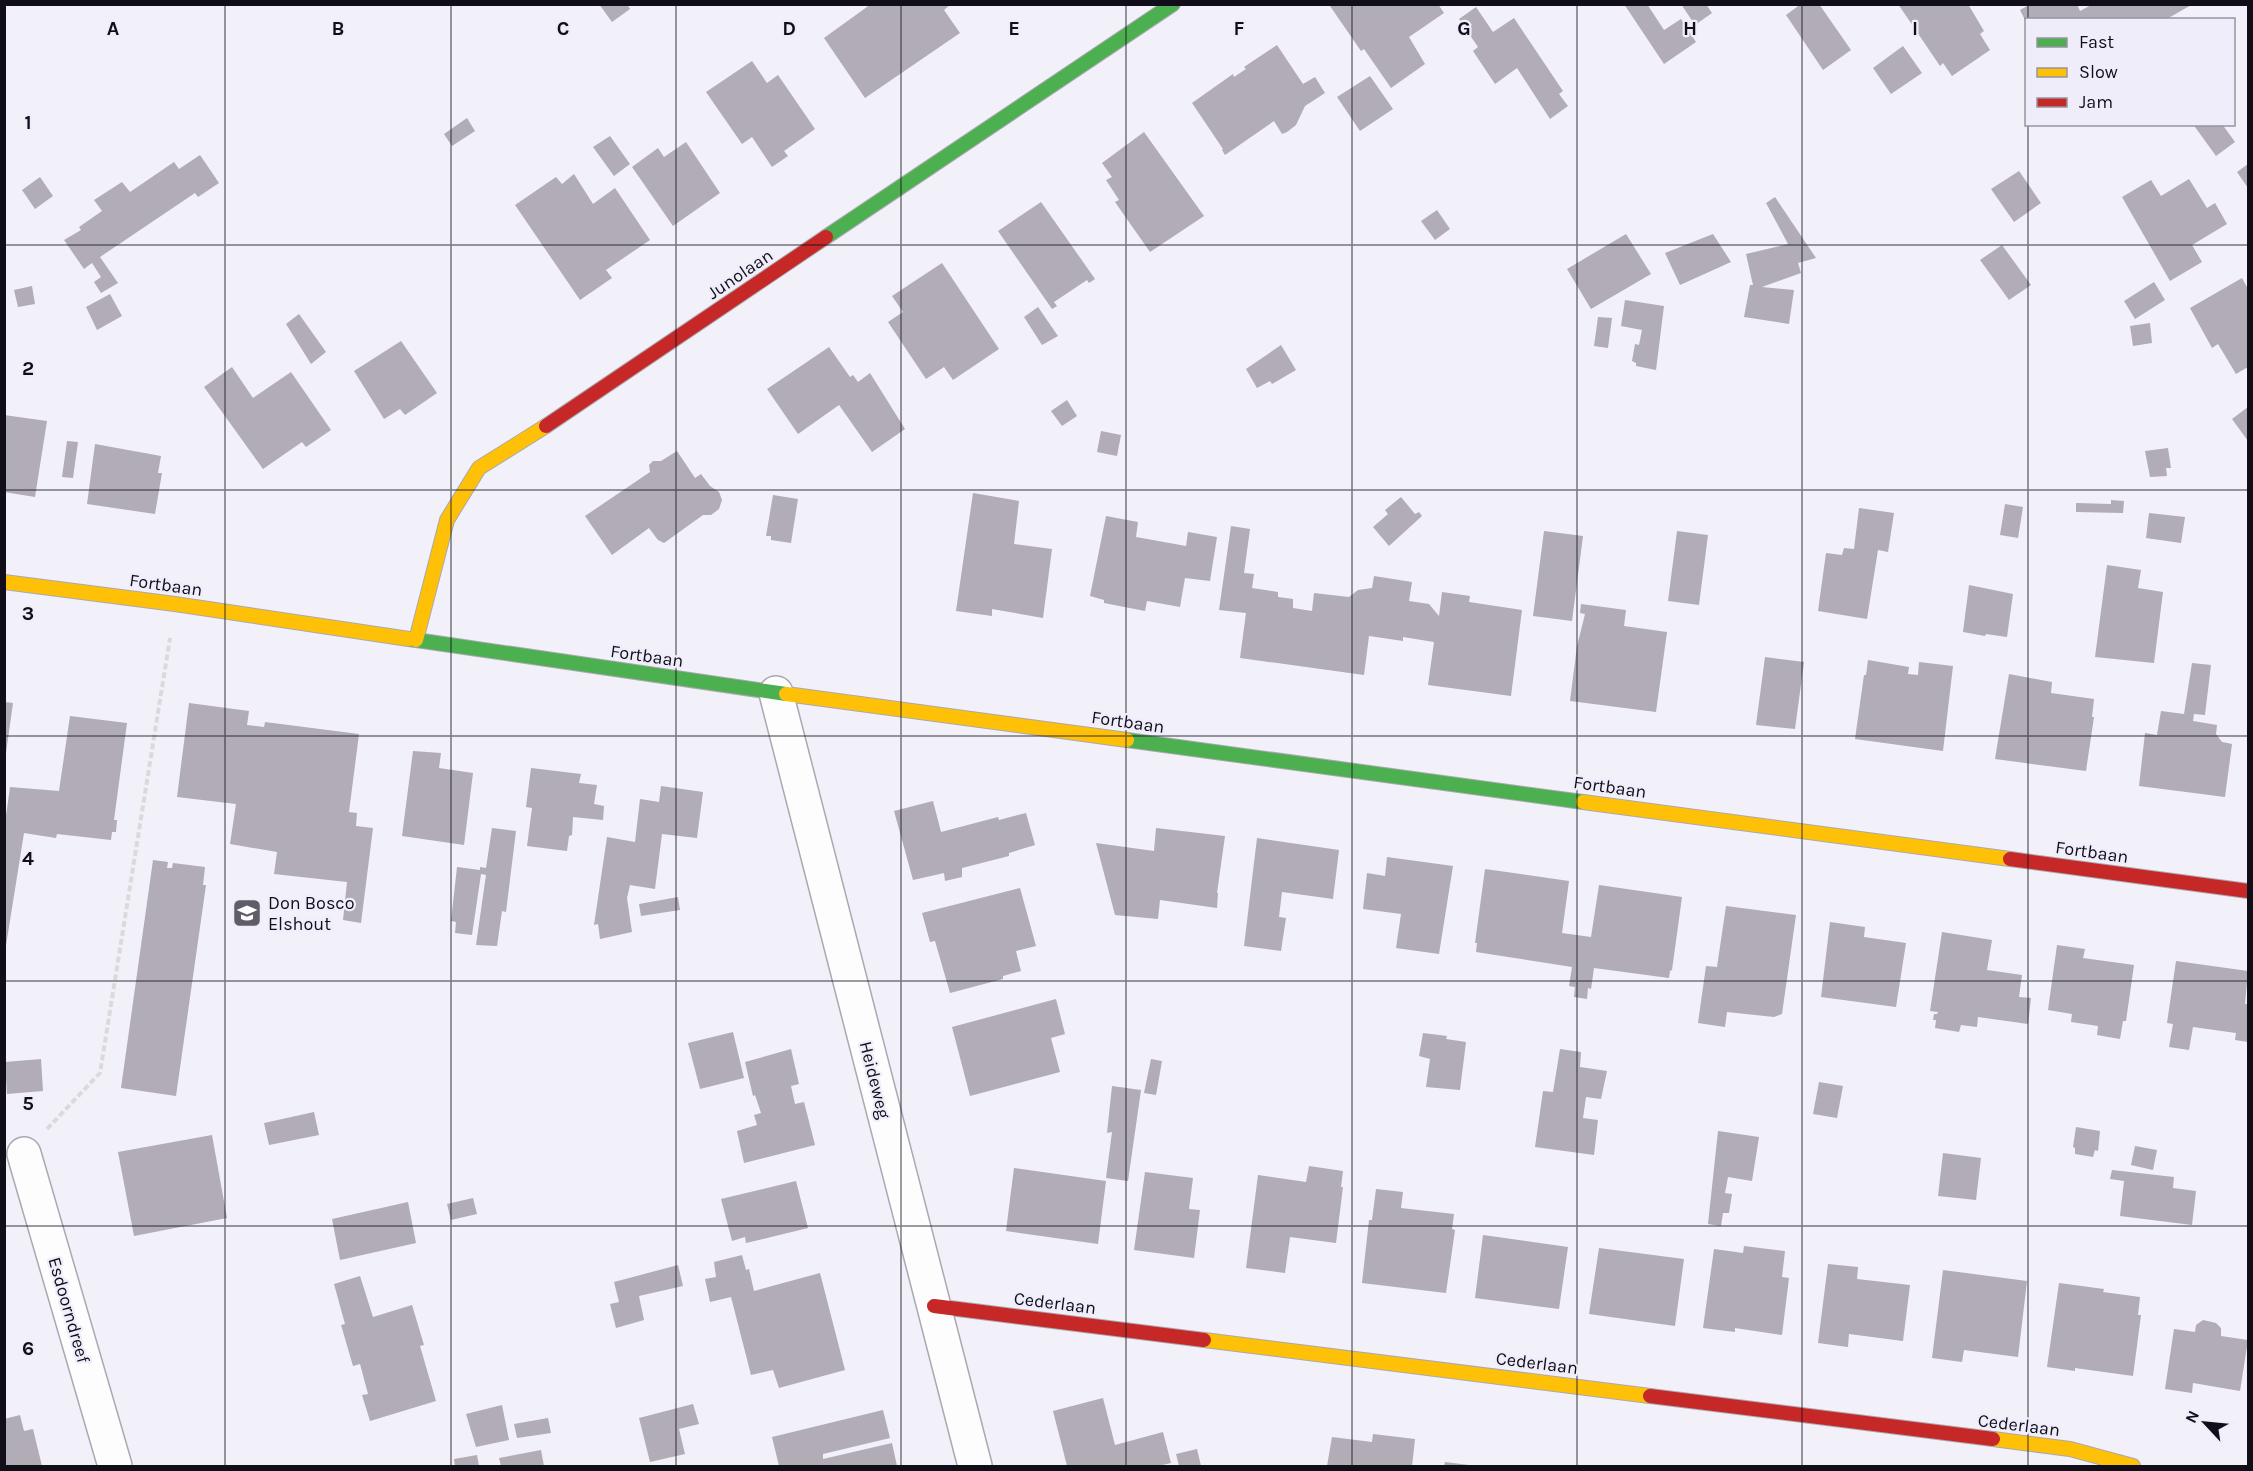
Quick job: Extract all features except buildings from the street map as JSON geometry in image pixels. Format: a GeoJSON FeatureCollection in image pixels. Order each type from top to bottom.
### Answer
{"type":"FeatureCollection","features":[{"type":"Feature","properties":{"kind":"street","name":"Junolaan"},"geometry":{"type":"LineString","coordinates":[[416,640],[447,520],[479,468],[531,436],[1173,4]]}},
{"type":"Feature","properties":{"kind":"street","name":"Fortbaan"},"geometry":{"type":"LineString","coordinates":[[4,582],[175,604],[776,693],[2248,891]]}},
{"type":"Feature","properties":{"kind":"street","name":"Heideweg"},"geometry":{"type":"LineString","coordinates":[[776,693],[975,1467]]}},
{"type":"Feature","properties":{"kind":"street","name":"Esdoorndreef"},"geometry":{"type":"LineString","coordinates":[[24,1154],[115,1467]]}},
{"type":"Feature","properties":{"kind":"street","name":"Cederlaan"},"geometry":{"type":"LineString","coordinates":[[934,1306],[2058,1448],[2133,1467]]}},
{"type":"Feature","properties":{"kind":"path"},"geometry":{"type":"LineString","coordinates":[[24,1154],[100,1073],[175,604]]}},
{"type":"Feature","properties":{"kind":"traffic: fast"},"geometry":{"type":"LineString","coordinates":[[826,237],[1173,4]]}},
{"type":"Feature","properties":{"kind":"traffic: fast"},"geometry":{"type":"LineString","coordinates":[[409,639],[786,694]]}},
{"type":"Feature","properties":{"kind":"traffic: fast"},"geometry":{"type":"LineString","coordinates":[[1127,740],[1583,802]]}},
{"type":"Feature","properties":{"kind":"traffic: slow"},"geometry":{"type":"LineString","coordinates":[[416,640],[447,520],[479,468],[546,426]]}},
{"type":"Feature","properties":{"kind":"traffic: slow"},"geometry":{"type":"LineString","coordinates":[[4,582],[175,604],[409,639]]}},
{"type":"Feature","properties":{"kind":"traffic: slow"},"geometry":{"type":"LineString","coordinates":[[786,694],[1127,740]]}},
{"type":"Feature","properties":{"kind":"traffic: slow"},"geometry":{"type":"LineString","coordinates":[[1583,802],[2010,859]]}},
{"type":"Feature","properties":{"kind":"traffic: slow"},"geometry":{"type":"LineString","coordinates":[[1204,1340],[1650,1396]]}},
{"type":"Feature","properties":{"kind":"traffic: slow"},"geometry":{"type":"LineString","coordinates":[[1993,1439],[2070,1449],[2133,1466]]}},
{"type":"Feature","properties":{"kind":"traffic: jam"},"geometry":{"type":"LineString","coordinates":[[546,426],[826,237]]}},
{"type":"Feature","properties":{"kind":"traffic: jam"},"geometry":{"type":"LineString","coordinates":[[2010,859],[2248,891]]}},
{"type":"Feature","properties":{"kind":"traffic: jam"},"geometry":{"type":"LineString","coordinates":[[934,1306],[1204,1340]]}},
{"type":"Feature","properties":{"kind":"traffic: jam"},"geometry":{"type":"LineString","coordinates":[[1650,1396],[1993,1439]]}},
{"type":"Feature","properties":{"kind":"place","name":"Don Bosco Elshout"},"geometry":{"type":"Point","coordinates":[247,913]}}]}
